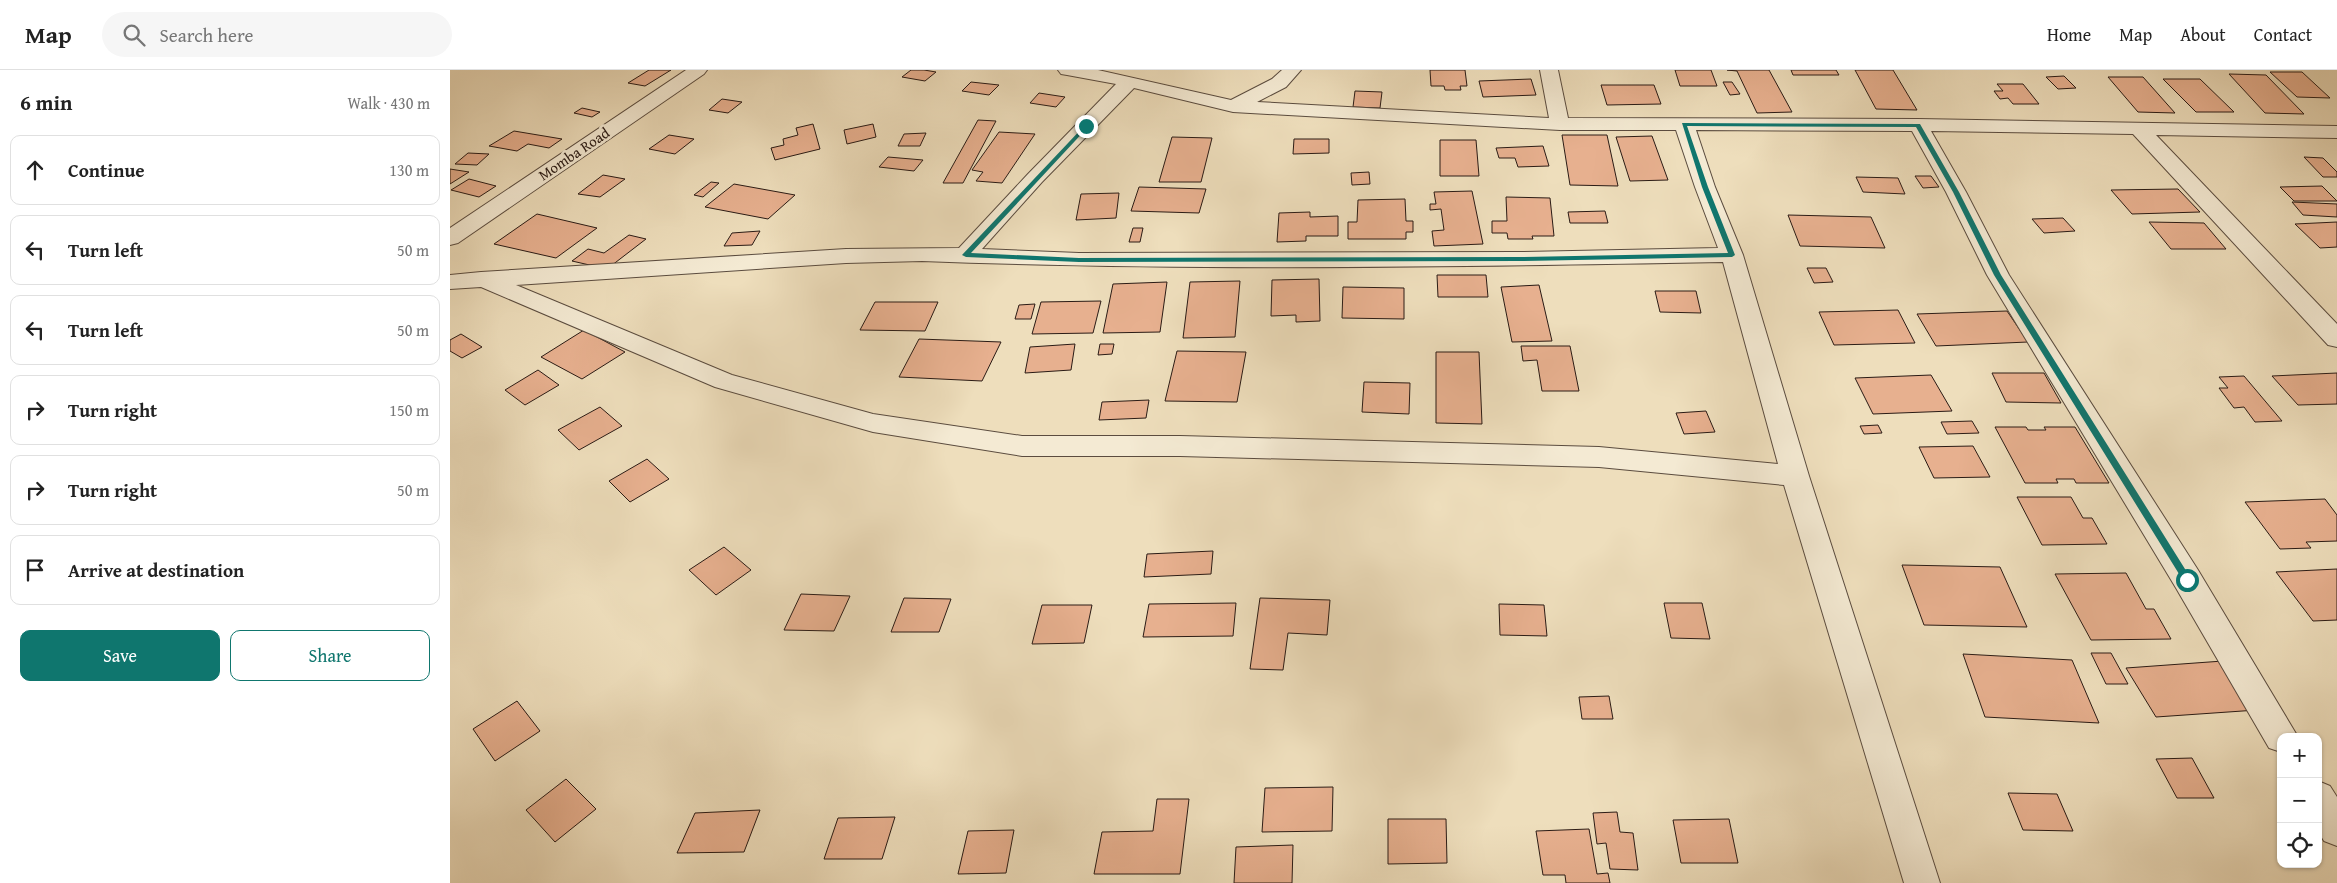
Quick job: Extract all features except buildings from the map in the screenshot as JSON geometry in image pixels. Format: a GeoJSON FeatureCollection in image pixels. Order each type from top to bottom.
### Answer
{"type":"FeatureCollection","features":[{"type":"Feature","properties":{"kind":"street","name":"Momba Road"},"geometry":{"type":"LineString","coordinates":[[450,238],[698,70]]}},
{"type":"Feature","properties":{"kind":"street"},"geometry":{"type":"LineString","coordinates":[[1067,70],[1130,81],[1233,106],[1560,124],[1918,126],[2337,132]]}},
{"type":"Feature","properties":{"kind":"street"},"geometry":{"type":"LineString","coordinates":[[1233,106],[1279,83],[1292,70]]}},
{"type":"Feature","properties":{"kind":"street"},"geometry":{"type":"LineString","coordinates":[[1548,70],[1560,124]]}},
{"type":"Feature","properties":{"kind":"street"},"geometry":{"type":"LineString","coordinates":[[966,255],[1035,178],[1130,81]]}},
{"type":"Feature","properties":{"kind":"street"},"geometry":{"type":"LineString","coordinates":[[1684,124],[1705,187],[1732,255],[1795,476],[1922,883]]}},
{"type":"Feature","properties":{"kind":"street"},"geometry":{"type":"LineString","coordinates":[[1918,126],[1956,192],[1998,275],[2280,733]]}},
{"type":"Feature","properties":{"kind":"street"},"geometry":{"type":"LineString","coordinates":[[2140,130],[2337,339]]}},
{"type":"Feature","properties":{"kind":"street"},"geometry":{"type":"LineString","coordinates":[[450,282],[846,256],[966,255],[1079,260],[1522,259],[1732,255]]}},
{"type":"Feature","properties":{"kind":"street"},"geometry":{"type":"LineString","coordinates":[[481,279],[724,382],[873,423],[1013,444],[1180,446],[1599,457],[1795,476]]}},
{"type":"Feature","properties":{"kind":"street"},"geometry":{"type":"LineString","coordinates":[[2322,805],[2337,829]]}},
{"type":"Feature","properties":{"kind":"route"},"geometry":{"type":"LineString","coordinates":[[1086,126],[1035,178],[966,255],[1079,260],[1522,259],[1732,255],[1705,187],[1684,124],[1918,126],[1956,192],[1998,275],[2187,580]]}}]}
